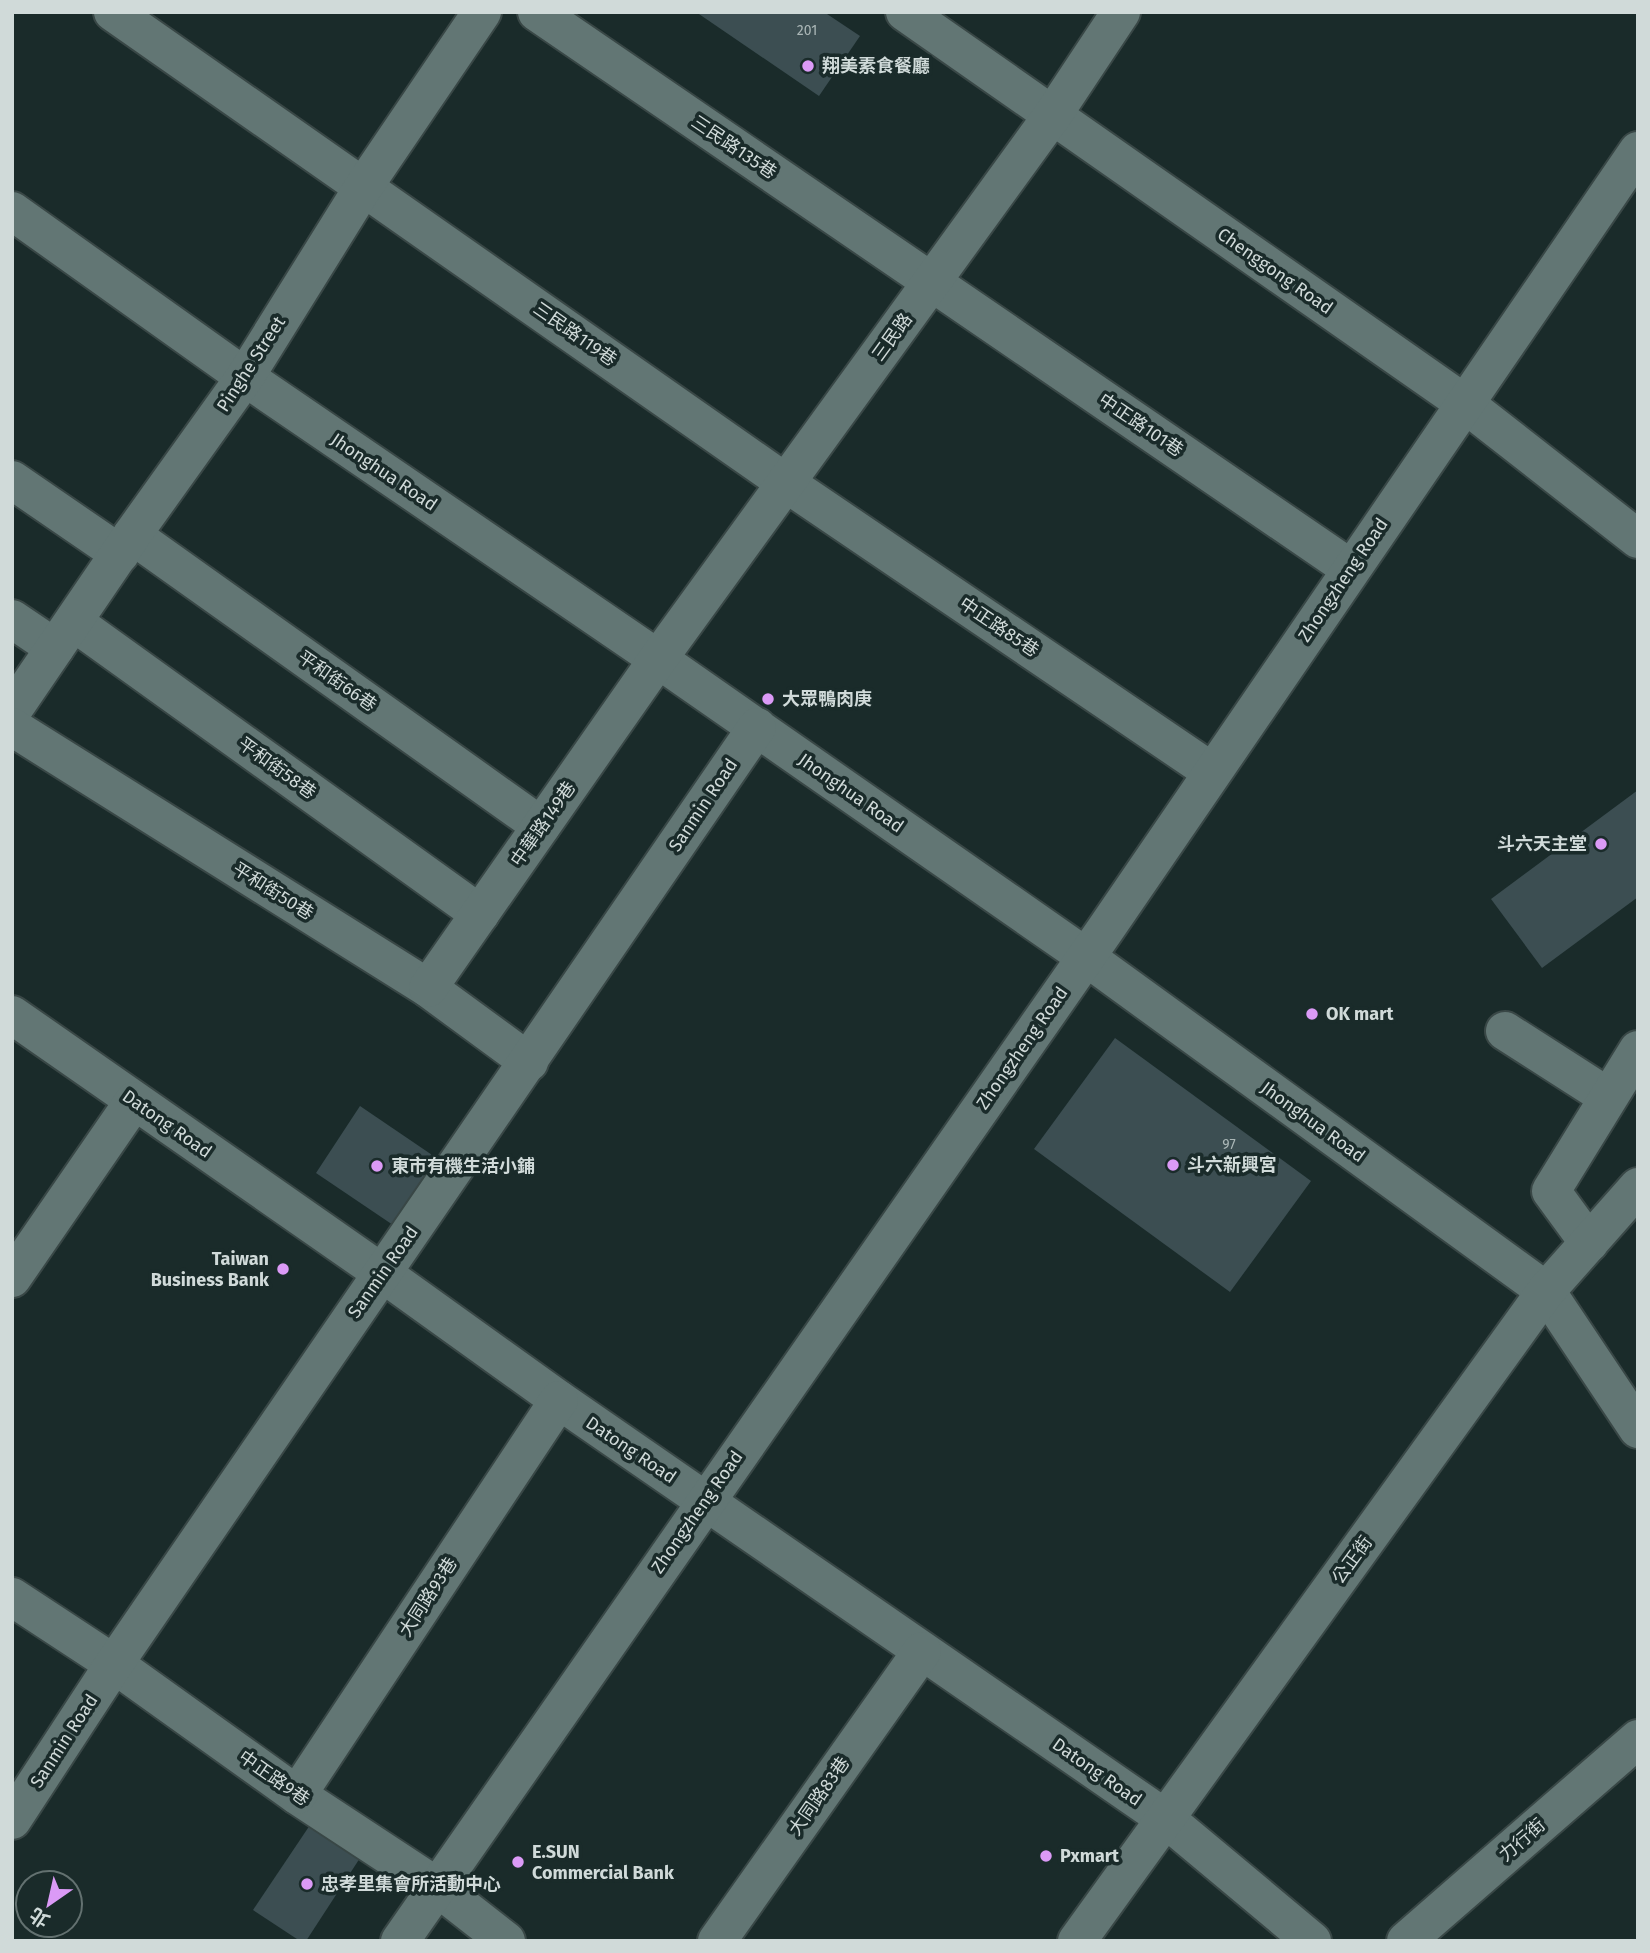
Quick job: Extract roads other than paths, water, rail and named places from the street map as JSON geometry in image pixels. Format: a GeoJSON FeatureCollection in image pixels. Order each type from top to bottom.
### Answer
{"type":"FeatureCollection","features":[{"type":"Feature","properties":{"kind":"street","name":"三民路119巷"},"geometry":{"type":"LineString","coordinates":[[113,12],[786,483]]}},
{"type":"Feature","properties":{"kind":"street","name":"Pinghe Street"},"geometry":{"type":"LineString","coordinates":[[12,711],[245,377],[364,186],[482,12]]}},
{"type":"Feature","properties":{"kind":"street","name":"三民路135巷"},"geometry":{"type":"LineString","coordinates":[[537,12],[932,281]]}},
{"type":"Feature","properties":{"kind":"street","name":"Chenggong Road"},"geometry":{"type":"LineString","coordinates":[[905,12],[1464,403],[1638,539]]}},
{"type":"Feature","properties":{"kind":"street","name":"三民路"},"geometry":{"type":"LineString","coordinates":[[658,659],[1052,116],[1121,12]]}},
{"type":"Feature","properties":{"kind":"street","name":"Zhongzheng Road"},"geometry":{"type":"LineString","coordinates":[[400,1941],[1086,957],[1638,151]]}},
{"type":"Feature","properties":{"kind":"street","name":"Jhonghua Road"},"geometry":{"type":"LineString","coordinates":[[12,211],[245,377],[757,727],[1086,957],[1546,1291],[1638,1430]]}},
{"type":"Feature","properties":{"kind":"street","name":"中正路101巷"},"geometry":{"type":"LineString","coordinates":[[932,281],[1351,569]]}},
{"type":"Feature","properties":{"kind":"street","name":"平和街66巷"},"geometry":{"type":"LineString","coordinates":[[12,480],[126,544],[541,827]]}},
{"type":"Feature","properties":{"kind":"street","name":"中正路85巷"},"geometry":{"type":"LineString","coordinates":[[786,483],[1212,772]]}},
{"type":"Feature","properties":{"kind":"street","name":"平和街58巷"},"geometry":{"type":"LineString","coordinates":[[12,619],[65,636],[480,914]]}},
{"type":"Feature","properties":{"kind":"street","name":"中華路149巷"},"geometry":{"type":"LineString","coordinates":[[428,988],[658,659]]}},
{"type":"Feature","properties":{"kind":"street","name":"平和街50巷"},"geometry":{"type":"LineString","coordinates":[[12,727],[428,988],[529,1062]]}},
{"type":"Feature","properties":{"kind":"street","name":"Sanmin Road"},"geometry":{"type":"LineString","coordinates":[[12,1820],[114,1664],[757,727]]}},
{"type":"Feature","properties":{"kind":"street","name":"Datong Road"},"geometry":{"type":"LineString","coordinates":[[12,1015],[559,1400],[1166,1819],[1312,1941]]}},
{"type":"Feature","properties":{"kind":"street"},"geometry":{"type":"LineString","coordinates":[[1505,1031],[1608,1097]]}},
{"type":"Feature","properties":{"kind":"street"},"geometry":{"type":"LineString","coordinates":[[1589,1243],[1551,1191],[1638,1050]]}},
{"type":"Feature","properties":{"kind":"street"},"geometry":{"type":"LineString","coordinates":[[12,1278],[134,1101]]}},
{"type":"Feature","properties":{"kind":"street","name":"公正街"},"geometry":{"type":"LineString","coordinates":[[1077,1941],[1546,1291],[1638,1187]]}},
{"type":"Feature","properties":{"kind":"street","name":"大同路93巷"},"geometry":{"type":"LineString","coordinates":[[298,1795],[559,1400]]}},
{"type":"Feature","properties":{"kind":"street","name":"中正路9巷"},"geometry":{"type":"LineString","coordinates":[[12,1597],[114,1664],[298,1795],[437,1887],[506,1941]]}},
{"type":"Feature","properties":{"kind":"street","name":"大同路83巷"},"geometry":{"type":"LineString","coordinates":[[717,1941],[922,1651]]}},
{"type":"Feature","properties":{"kind":"street","name":"力行街"},"geometry":{"type":"LineString","coordinates":[[1406,1941],[1638,1739]]}},
{"type":"Feature","properties":{"kind":"place","name":"翔美素食餐廳"},"geometry":{"type":"Point","coordinates":[808,66]}},
{"type":"Feature","properties":{"kind":"place","name":"大眾鴨肉庚"},"geometry":{"type":"Point","coordinates":[768,699]}},
{"type":"Feature","properties":{"kind":"place","name":"斗六天主堂"},"geometry":{"type":"Point","coordinates":[1601,844]}},
{"type":"Feature","properties":{"kind":"place","name":"OK mart"},"geometry":{"type":"Point","coordinates":[1312,1014]}},
{"type":"Feature","properties":{"kind":"place","name":"斗六新興宮"},"geometry":{"type":"Point","coordinates":[1173,1165]}},
{"type":"Feature","properties":{"kind":"place","name":"東市有機生活小鋪"},"geometry":{"type":"Point","coordinates":[377,1166]}},
{"type":"Feature","properties":{"kind":"place","name":"Taiwan Business Bank"},"geometry":{"type":"Point","coordinates":[283,1269]}},
{"type":"Feature","properties":{"kind":"place","name":"Pxmart"},"geometry":{"type":"Point","coordinates":[1046,1856]}},
{"type":"Feature","properties":{"kind":"place","name":"E.SUN Commercial Bank"},"geometry":{"type":"Point","coordinates":[518,1862]}},
{"type":"Feature","properties":{"kind":"place","name":"忠孝里集會所活動中心"},"geometry":{"type":"Point","coordinates":[307,1884]}}]}
